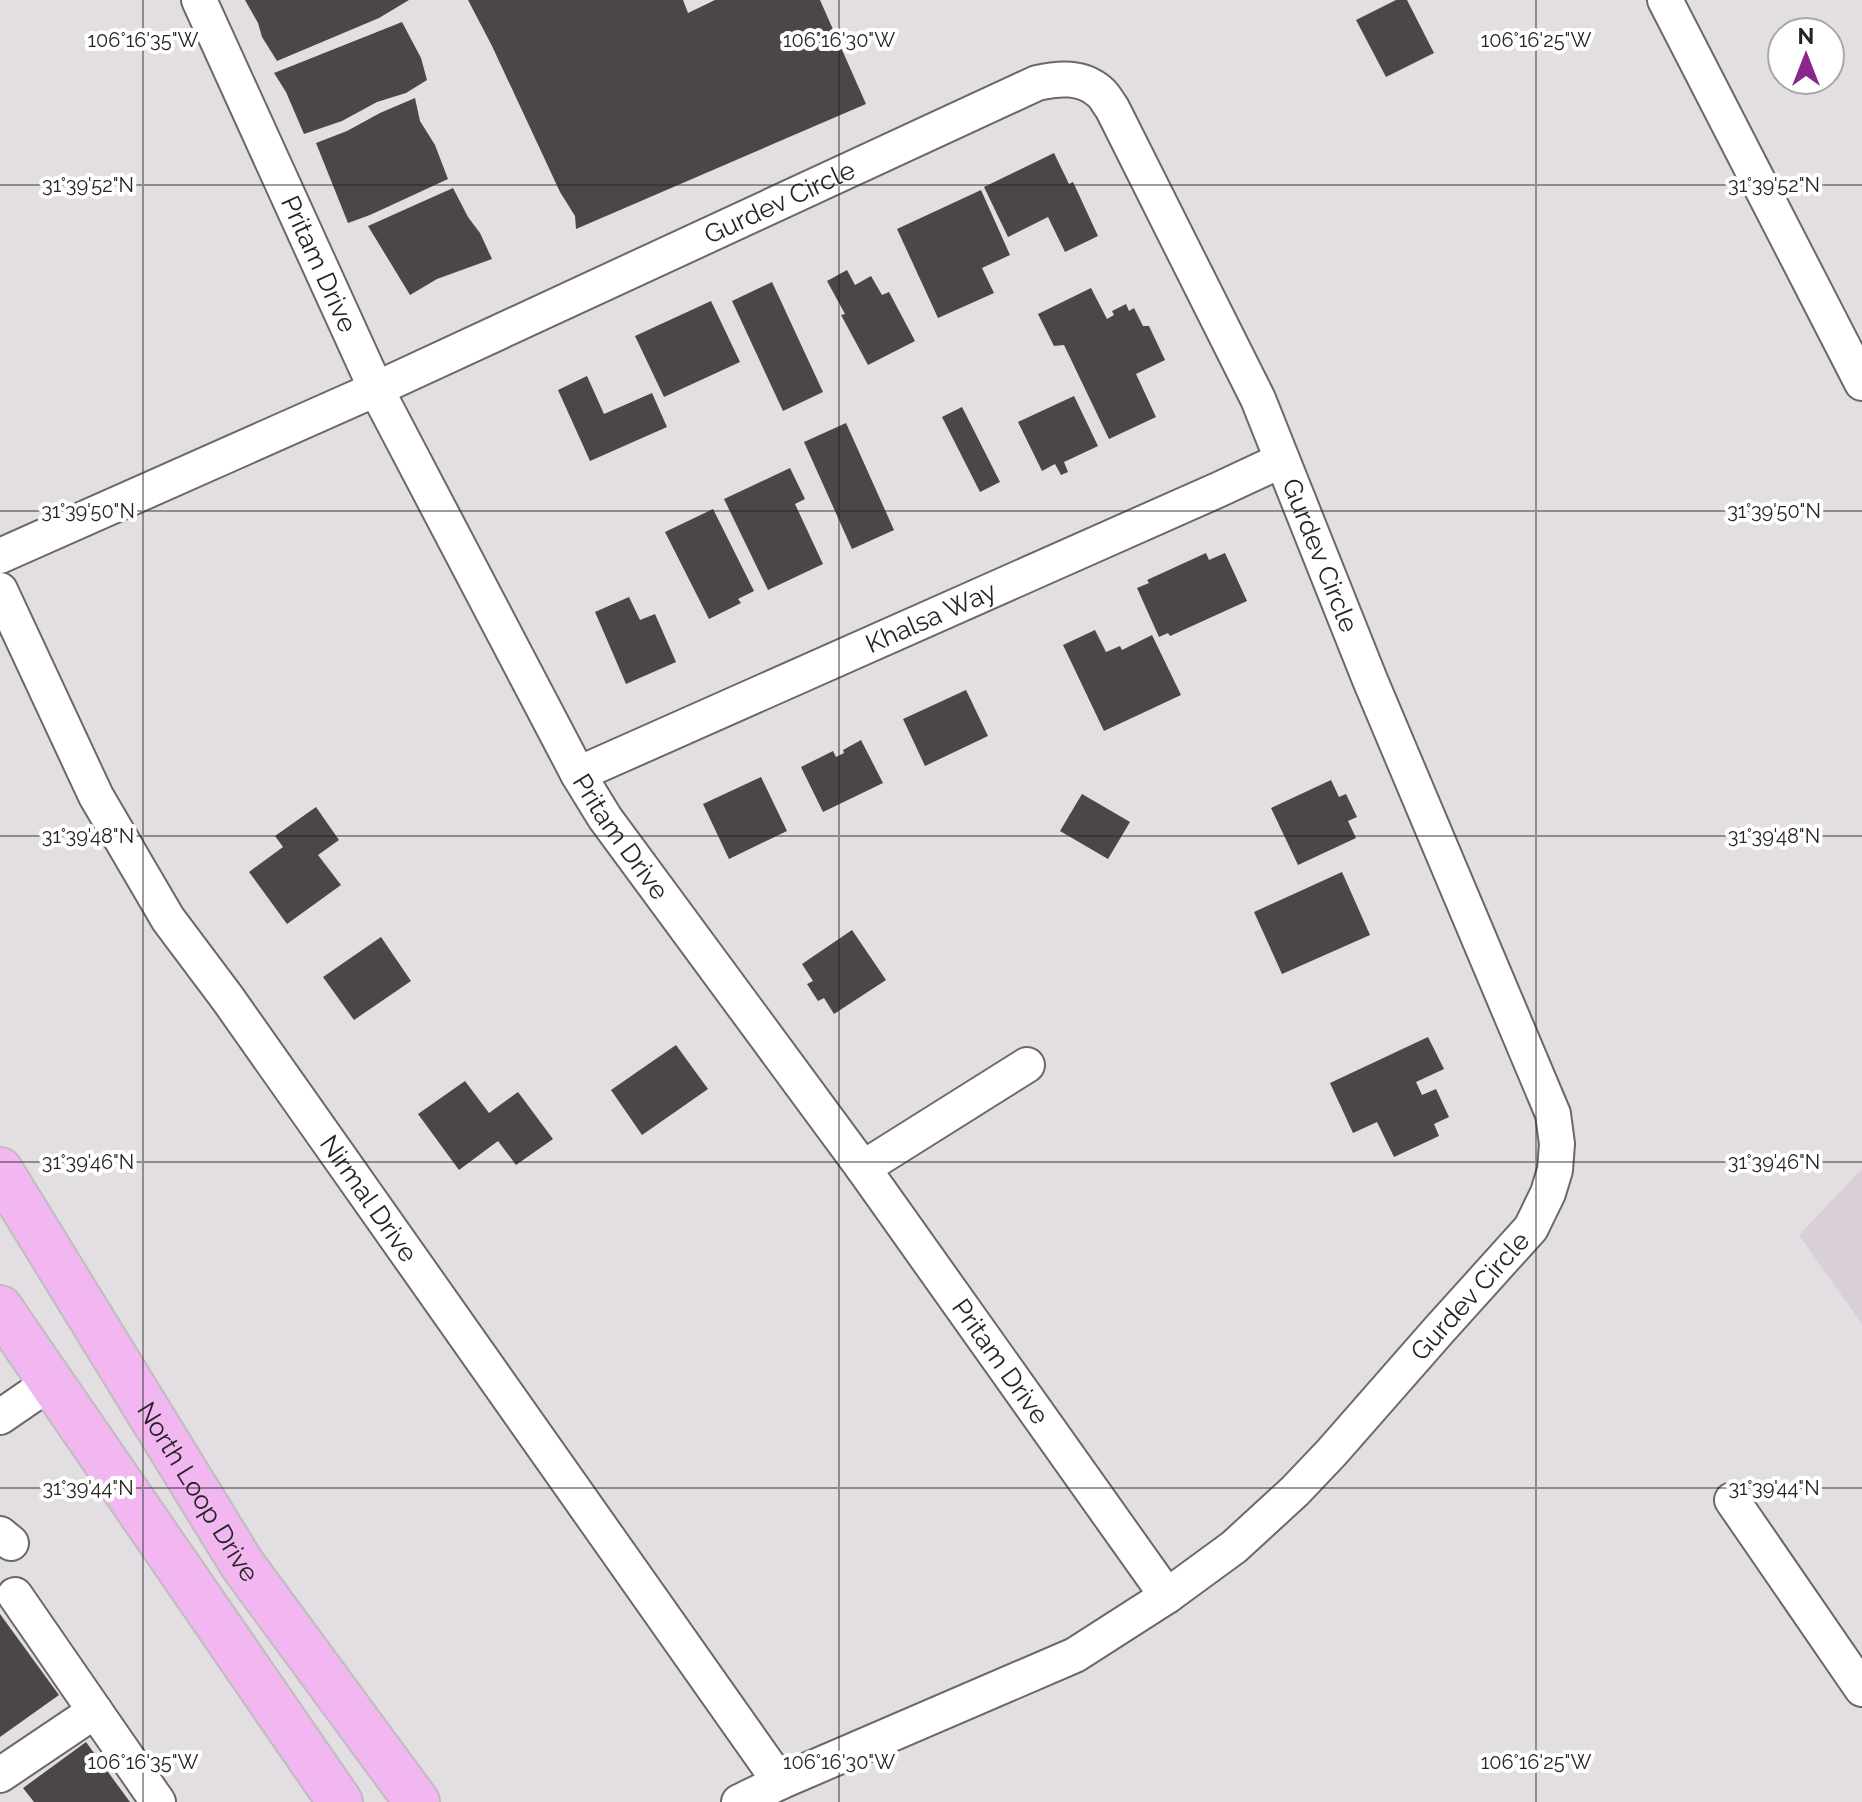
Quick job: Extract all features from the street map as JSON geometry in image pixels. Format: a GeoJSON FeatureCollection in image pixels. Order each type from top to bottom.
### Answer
{"type":"FeatureCollection","features":[{"type":"Feature","properties":{"kind":"main road","name":"North Loop Drive"},"geometry":{"type":"LineString","coordinates":[[0,1170],[242,1564],[417,1802]]}},
{"type":"Feature","properties":{"kind":"main road"},"geometry":{"type":"LineString","coordinates":[[0,1308],[340,1802]]}},
{"type":"Feature","properties":{"kind":"street","name":"Pritam Drive"},"geometry":{"type":"LineString","coordinates":[[199,0],[376,389],[578,774],[605,818],[863,1168],[1167,1596]]}},
{"type":"Feature","properties":{"kind":"street"},"geometry":{"type":"LineString","coordinates":[[1665,0],[1862,383]]}},
{"type":"Feature","properties":{"kind":"street","name":"Gurdev Circle"},"geometry":{"type":"LineString","coordinates":[[0,556],[376,389],[1037,83],[1059,78],[1078,80],[1100,92],[1112,108],[1258,399],[1370,680],[1553,1114],[1557,1144],[1555,1170],[1531,1228],[1332,1452],[1234,1547],[1167,1596],[1075,1655],[739,1802]]}},
{"type":"Feature","properties":{"kind":"street","name":"Khalsa Way"},"geometry":{"type":"LineString","coordinates":[[578,774],[1282,460]]}},
{"type":"Feature","properties":{"kind":"street","name":"Nirmal Drive"},"geometry":{"type":"LineString","coordinates":[[0,590],[96,796],[168,919],[228,999],[780,1782]]}},
{"type":"Feature","properties":{"kind":"street"},"geometry":{"type":"LineString","coordinates":[[863,1168],[1027,1065]]}},
{"type":"Feature","properties":{"kind":"street"},"geometry":{"type":"LineString","coordinates":[[0,1417],[51,1382]]}},
{"type":"Feature","properties":{"kind":"street"},"geometry":{"type":"LineString","coordinates":[[1732,1500],[1862,1689]]}},
{"type":"Feature","properties":{"kind":"street"},"geometry":{"type":"LineString","coordinates":[[15,1595],[158,1802]]}},
{"type":"Feature","properties":{"kind":"street"},"geometry":{"type":"LineString","coordinates":[[0,1775],[95,1711]]}},
{"type":"Feature","properties":{"kind":"shaded area"},"geometry":{"type":"Polygon","coordinates":[[[1862,1169],[1862,1324],[1799,1235],[1862,1169]]]}},
{"type":"Feature","properties":{"kind":"building"},"geometry":{"type":"Polygon","coordinates":[[[245,0],[409,0],[379,18],[277,61],[245,0]]]}},
{"type":"Feature","properties":{"kind":"building"},"geometry":{"type":"Polygon","coordinates":[[[468,0],[683,0],[688,13],[715,0],[820,0],[866,104],[576,229],[575,216],[560,192],[468,0]]]}},
{"type":"Feature","properties":{"kind":"building"},"geometry":{"type":"Polygon","coordinates":[[[1396,0],[1407,0],[1434,53],[1386,77],[1356,20],[1396,0]]]}},
{"type":"Feature","properties":{"kind":"building"},"geometry":{"type":"Polygon","coordinates":[[[402,22],[421,58],[427,80],[406,93],[377,102],[342,121],[304,134],[274,73],[402,22]]]}},
{"type":"Feature","properties":{"kind":"building"},"geometry":{"type":"Polygon","coordinates":[[[415,98],[420,121],[435,145],[448,179],[348,223],[316,143],[415,98]]]}},
{"type":"Feature","properties":{"kind":"building"},"geometry":{"type":"Polygon","coordinates":[[[1054,153],[1069,184],[1073,182],[1098,236],[1065,252],[1048,217],[1008,237],[984,187],[1054,153]]]}},
{"type":"Feature","properties":{"kind":"building"},"geometry":{"type":"Polygon","coordinates":[[[453,188],[492,259],[437,279],[410,295],[368,226],[453,188]]]}},
{"type":"Feature","properties":{"kind":"building"},"geometry":{"type":"Polygon","coordinates":[[[981,190],[1010,255],[982,268],[994,293],[938,318],[897,229],[981,190]]]}},
{"type":"Feature","properties":{"kind":"building"},"geometry":{"type":"Polygon","coordinates":[[[847,270],[855,285],[871,276],[882,295],[889,292],[915,341],[868,365],[827,281],[847,270]]]}},
{"type":"Feature","properties":{"kind":"building"},"geometry":{"type":"Polygon","coordinates":[[[772,282],[823,392],[783,411],[732,301],[772,282]]]}},
{"type":"Feature","properties":{"kind":"building"},"geometry":{"type":"Polygon","coordinates":[[[1091,288],[1107,319],[1114,315],[1112,311],[1126,304],[1129,311],[1134,308],[1143,326],[1149,326],[1165,360],[1136,374],[1156,417],[1109,439],[1064,345],[1054,346],[1038,314],[1091,288]]]}},
{"type":"Feature","properties":{"kind":"building"},"geometry":{"type":"Polygon","coordinates":[[[711,301],[740,362],[664,397],[635,336],[711,301]]]}},
{"type":"Feature","properties":{"kind":"building"},"geometry":{"type":"Polygon","coordinates":[[[587,376],[604,414],[652,393],[667,427],[590,461],[558,390],[587,376]]]}},
{"type":"Feature","properties":{"kind":"building"},"geometry":{"type":"Polygon","coordinates":[[[1074,396],[1098,446],[1064,462],[1068,472],[1061,475],[1055,464],[1042,471],[1018,422],[1074,396]]]}},
{"type":"Feature","properties":{"kind":"building"},"geometry":{"type":"Polygon","coordinates":[[[962,407],[1000,482],[980,492],[942,417],[962,407]]]}},
{"type":"Feature","properties":{"kind":"building"},"geometry":{"type":"Polygon","coordinates":[[[846,423],[894,530],[852,549],[804,442],[846,423]]]}},
{"type":"Feature","properties":{"kind":"building"},"geometry":{"type":"Polygon","coordinates":[[[790,468],[805,499],[795,504],[823,564],[768,590],[724,499],[790,468]]]}},
{"type":"Feature","properties":{"kind":"building"},"geometry":{"type":"Polygon","coordinates":[[[713,509],[754,591],[738,599],[741,603],[709,619],[665,532],[713,509]]]}},
{"type":"Feature","properties":{"kind":"building"},"geometry":{"type":"Polygon","coordinates":[[[1206,553],[1209,560],[1225,553],[1247,601],[1170,636],[1168,633],[1159,637],[1137,588],[1149,583],[1147,580],[1206,553]]]}},
{"type":"Feature","properties":{"kind":"building"},"geometry":{"type":"Polygon","coordinates":[[[629,597],[640,620],[655,614],[676,662],[626,684],[595,612],[629,597]]]}},
{"type":"Feature","properties":{"kind":"building"},"geometry":{"type":"Polygon","coordinates":[[[1095,630],[1106,652],[1120,646],[1122,650],[1152,635],[1181,695],[1104,731],[1063,645],[1095,630]]]}},
{"type":"Feature","properties":{"kind":"building"},"geometry":{"type":"Polygon","coordinates":[[[966,690],[988,736],[925,766],[903,719],[966,690]]]}},
{"type":"Feature","properties":{"kind":"building"},"geometry":{"type":"Polygon","coordinates":[[[861,740],[883,783],[823,812],[801,767],[833,751],[836,757],[861,740]]]}},
{"type":"Feature","properties":{"kind":"building"},"geometry":{"type":"Polygon","coordinates":[[[761,777],[787,831],[729,859],[703,804],[761,777]]]}},
{"type":"Feature","properties":{"kind":"building"},"geometry":{"type":"Polygon","coordinates":[[[1331,780],[1339,797],[1346,794],[1357,817],[1348,821],[1356,838],[1298,865],[1271,808],[1331,780]]]}},
{"type":"Feature","properties":{"kind":"building"},"geometry":{"type":"Polygon","coordinates":[[[1082,794],[1130,822],[1108,859],[1060,831],[1082,794]]]}},
{"type":"Feature","properties":{"kind":"building"},"geometry":{"type":"Polygon","coordinates":[[[316,807],[339,840],[318,855],[341,885],[287,924],[249,872],[283,847],[275,836],[316,807]]]}},
{"type":"Feature","properties":{"kind":"building"},"geometry":{"type":"Polygon","coordinates":[[[1342,872],[1370,935],[1282,974],[1254,912],[1342,872]]]}},
{"type":"Feature","properties":{"kind":"building"},"geometry":{"type":"Polygon","coordinates":[[[852,930],[886,980],[834,1014],[824,998],[818,1001],[807,984],[813,981],[802,964],[852,930]]]}},
{"type":"Feature","properties":{"kind":"building"},"geometry":{"type":"Polygon","coordinates":[[[381,937],[411,981],[354,1020],[323,977],[381,937]]]}},
{"type":"Feature","properties":{"kind":"building"},"geometry":{"type":"Polygon","coordinates":[[[1428,1037],[1444,1069],[1416,1082],[1422,1095],[1436,1089],[1449,1117],[1434,1124],[1439,1136],[1394,1157],[1377,1122],[1353,1133],[1330,1083],[1428,1037]]]}},
{"type":"Feature","properties":{"kind":"building"},"geometry":{"type":"Polygon","coordinates":[[[676,1045],[708,1089],[642,1135],[611,1090],[676,1045]]]}},
{"type":"Feature","properties":{"kind":"building"},"geometry":{"type":"Polygon","coordinates":[[[465,1081],[489,1113],[518,1092],[553,1139],[516,1165],[498,1141],[459,1170],[418,1114],[465,1081]]]}},
{"type":"Feature","properties":{"kind":"building"},"geometry":{"type":"Polygon","coordinates":[[[0,1614],[59,1695],[0,1737],[0,1614]]]}},
{"type":"Feature","properties":{"kind":"building"},"geometry":{"type":"Polygon","coordinates":[[[86,1742],[130,1802],[34,1802],[23,1788],[86,1742]]]}}]}
